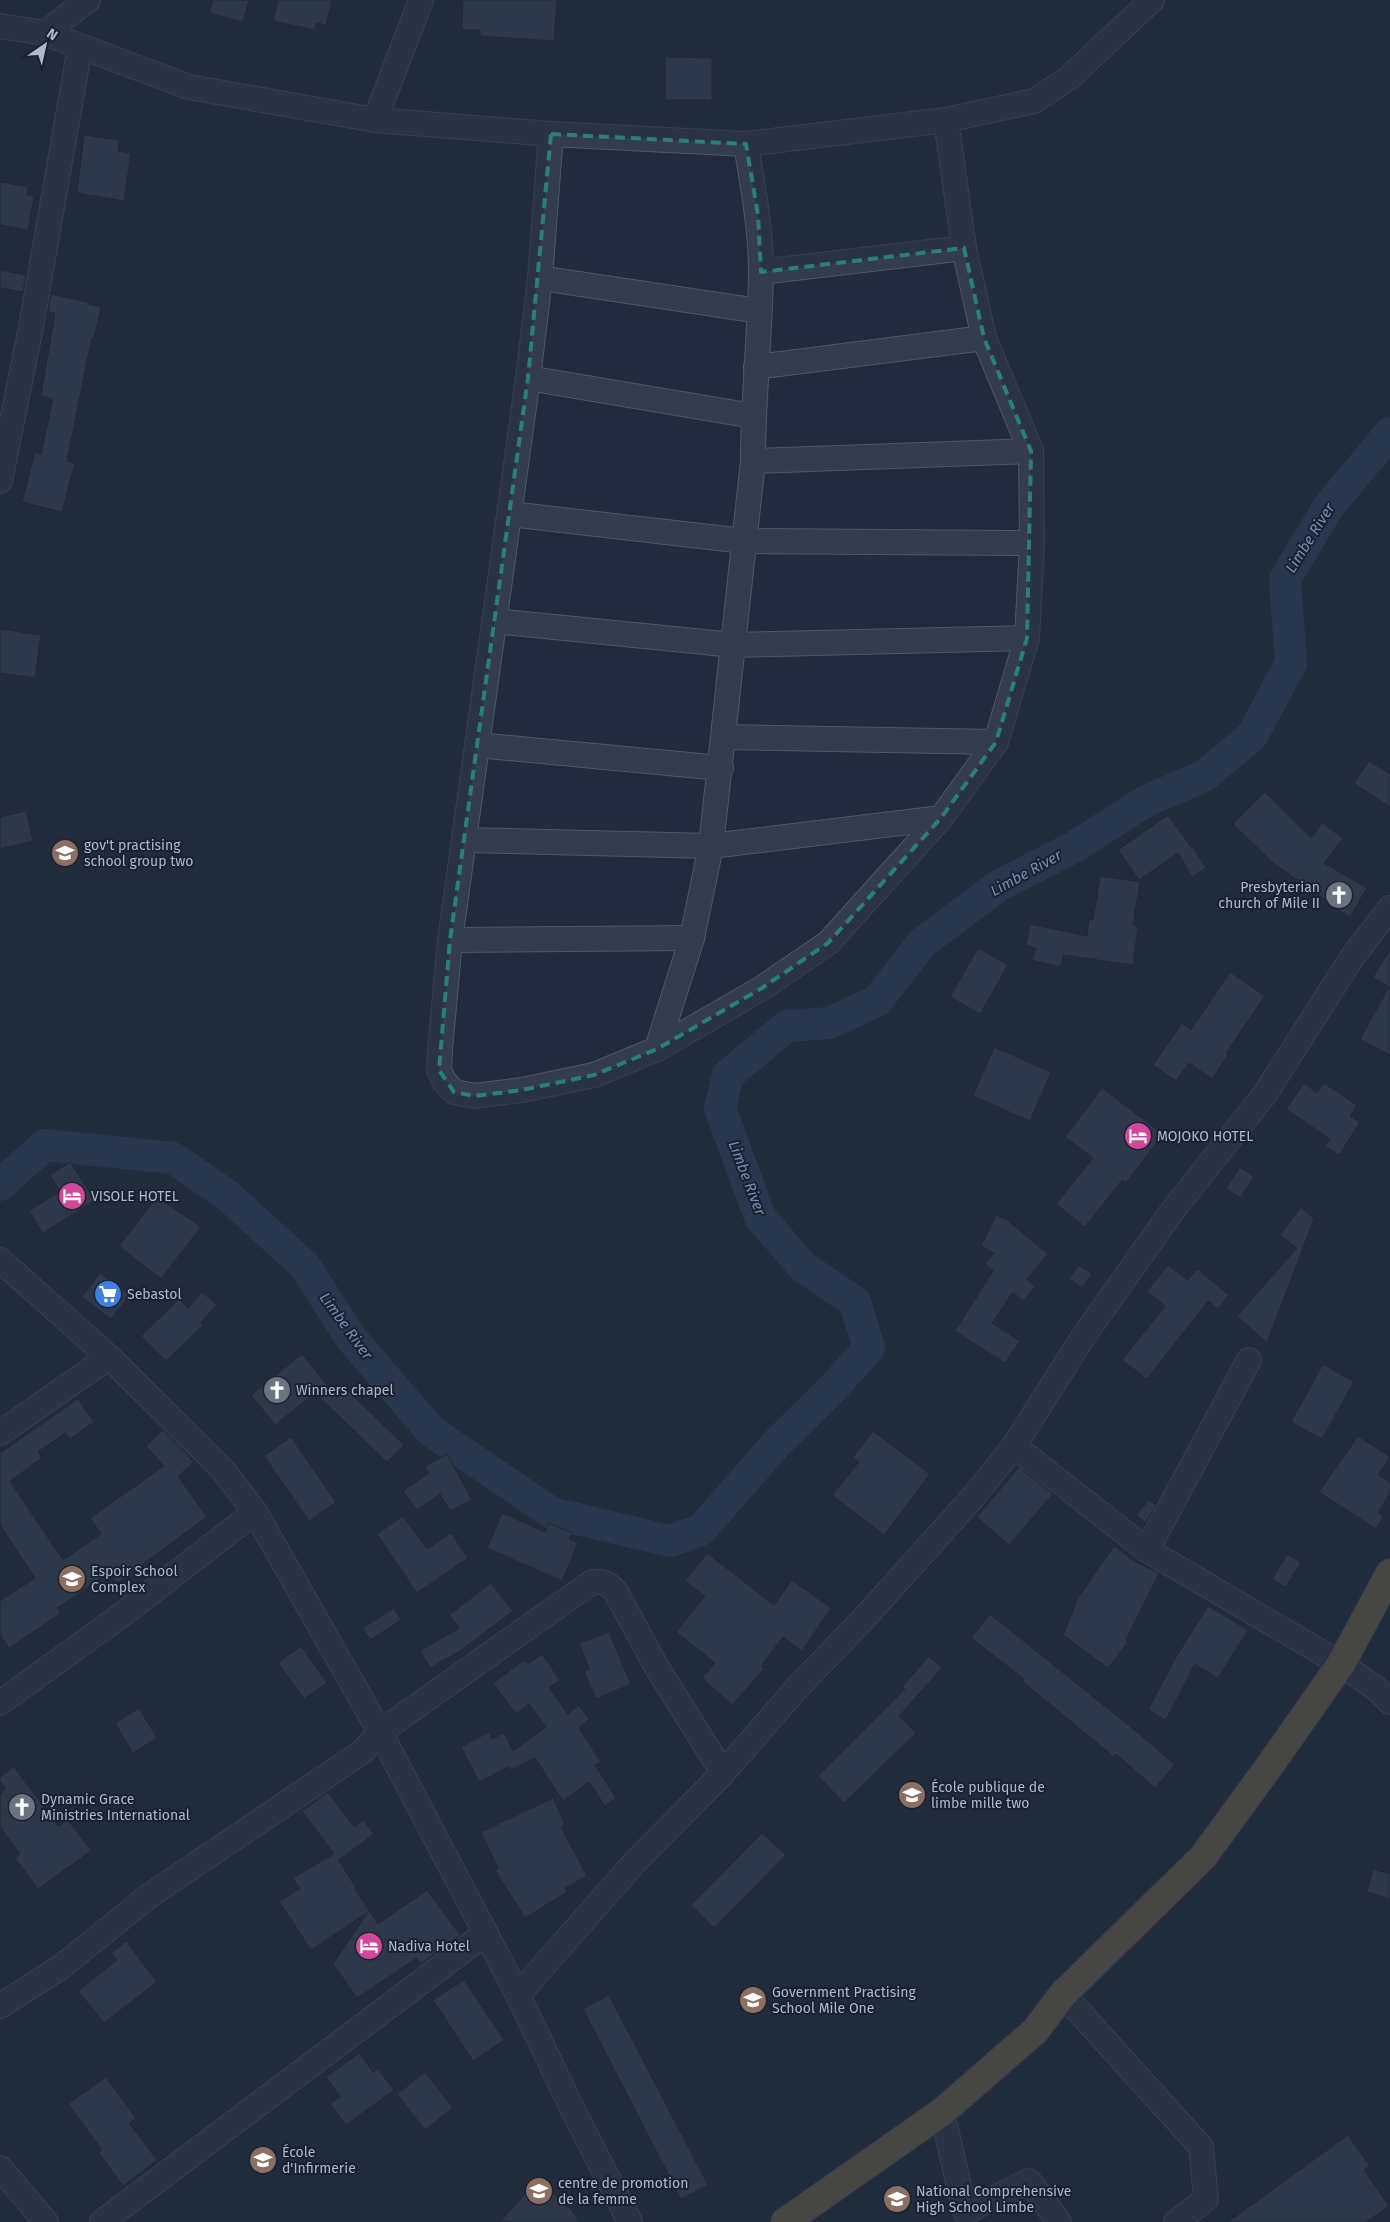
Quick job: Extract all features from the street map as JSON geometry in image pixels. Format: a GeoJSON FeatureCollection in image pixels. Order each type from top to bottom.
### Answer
{"type":"FeatureCollection","features":[{"type":"Feature","properties":{"kind":"highway"},"geometry":{"type":"LineString","coordinates":[[785,2222],[942,2112],[1035,2031],[1063,1994],[1203,1857],[1273,1761],[1340,1664],[1390,1573]]}},
{"type":"Feature","properties":{"kind":"street"},"geometry":{"type":"LineString","coordinates":[[46,34],[88,0]]}},
{"type":"Feature","properties":{"kind":"street"},"geometry":{"type":"LineString","coordinates":[[375,120],[421,0]]}},
{"type":"Feature","properties":{"kind":"street"},"geometry":{"type":"LineString","coordinates":[[0,26],[46,34],[189,87],[375,120],[551,134],[746,144],[946,120],[1034,100],[1070,77],[1152,0]]}},
{"type":"Feature","properties":{"kind":"street"},"geometry":{"type":"LineString","coordinates":[[1,473],[31,327],[80,47]]}},
{"type":"Feature","properties":{"kind":"street"},"geometry":{"type":"LineString","coordinates":[[551,134],[540,278],[510,514],[450,940],[439,1070],[444,1081],[454,1092],[474,1096],[594,1075],[657,1049],[762,988],[828,943],[941,818],[996,742],[1028,638],[1032,543],[1031,451],[984,338],[964,248],[946,120]]}},
{"type":"Feature","properties":{"kind":"street"},"geometry":{"type":"LineString","coordinates":[[657,1049],[692,938],[711,846],[753,461],[753,416],[761,272],[758,215],[746,144]]}},
{"type":"Feature","properties":{"kind":"street"},"geometry":{"type":"LineString","coordinates":[[761,272],[964,248]]}},
{"type":"Feature","properties":{"kind":"street"},"geometry":{"type":"LineString","coordinates":[[540,278],[759,311]]}},
{"type":"Feature","properties":{"kind":"street"},"geometry":{"type":"LineString","coordinates":[[756,367],[984,338]]}},
{"type":"Feature","properties":{"kind":"street"},"geometry":{"type":"LineString","coordinates":[[528,378],[753,416]]}},
{"type":"Feature","properties":{"kind":"street"},"geometry":{"type":"LineString","coordinates":[[753,461],[1031,451]]}},
{"type":"Feature","properties":{"kind":"street"},"geometry":{"type":"LineString","coordinates":[[510,514],[744,541],[1032,543]]}},
{"type":"Feature","properties":{"kind":"street"},"geometry":{"type":"LineString","coordinates":[[494,621],[734,645],[1028,638]]}},
{"type":"Feature","properties":{"kind":"street"},"geometry":{"type":"LineString","coordinates":[[724,737],[996,742]]}},
{"type":"Feature","properties":{"kind":"street"},"geometry":{"type":"LineString","coordinates":[[477,745],[720,768]]}},
{"type":"Feature","properties":{"kind":"street"},"geometry":{"type":"LineString","coordinates":[[464,840],[711,846],[941,818]]}},
{"type":"Feature","properties":{"kind":"street"},"geometry":{"type":"LineString","coordinates":[[518,1995],[634,1863],[723,1773],[974,1496],[1014,1446],[1083,1337],[1173,1210],[1265,1094],[1351,959],[1390,908]]}},
{"type":"Feature","properties":{"kind":"street"},"geometry":{"type":"LineString","coordinates":[[450,940],[692,938]]}},
{"type":"Feature","properties":{"kind":"street"},"geometry":{"type":"LineString","coordinates":[[0,1260],[109,1357],[223,1470],[255,1512],[380,1732],[518,1995],[571,2106],[630,2222]]}},
{"type":"Feature","properties":{"kind":"street"},"geometry":{"type":"LineString","coordinates":[[0,1433],[109,1357]]}},
{"type":"Feature","properties":{"kind":"street"},"geometry":{"type":"LineString","coordinates":[[1147,1550],[1249,1360]]}},
{"type":"Feature","properties":{"kind":"street"},"geometry":{"type":"LineString","coordinates":[[1014,1446],[1147,1550],[1340,1664],[1378,1690],[1390,1702]]}},
{"type":"Feature","properties":{"kind":"street"},"geometry":{"type":"LineString","coordinates":[[0,1703],[131,1608],[255,1512]]}},
{"type":"Feature","properties":{"kind":"street"},"geometry":{"type":"LineString","coordinates":[[0,2006],[61,1966],[149,1896],[362,1752],[380,1732],[592,1582],[603,1581],[609,1583],[616,1592],[656,1666],[723,1773]]}},
{"type":"Feature","properties":{"kind":"street"},"geometry":{"type":"LineString","coordinates":[[102,2222],[486,1933]]}},
{"type":"Feature","properties":{"kind":"street"},"geometry":{"type":"LineString","coordinates":[[1063,1994],[1200,2147],[1206,2199],[1176,2222]]}},
{"type":"Feature","properties":{"kind":"street"},"geometry":{"type":"LineString","coordinates":[[942,2112],[965,2212],[1029,2181],[1059,2222]]}},
{"type":"Feature","properties":{"kind":"street"},"geometry":{"type":"LineString","coordinates":[[0,2168],[46,2222]]}},
{"type":"Feature","properties":{"kind":"highlighted area"},"geometry":{"type":"Polygon","coordinates":[[[551,134],[746,144],[758,215],[761,272],[964,248],[984,338],[1031,451],[1027,638],[996,742],[941,818],[828,943],[762,988],[657,1049],[594,1075],[522,1090],[474,1096],[454,1092],[439,1070],[450,940],[528,378],[551,134]]]}},
{"type":"Feature","properties":{"kind":"building"},"geometry":{"type":"Polygon","coordinates":[[[213,0],[249,0],[243,22],[209,13],[213,0]]]}},
{"type":"Feature","properties":{"kind":"building"},"geometry":{"type":"Polygon","coordinates":[[[278,0],[332,0],[326,25],[316,23],[315,30],[273,21],[278,0]]]}},
{"type":"Feature","properties":{"kind":"building"},"geometry":{"type":"Polygon","coordinates":[[[463,0],[557,0],[554,41],[480,36],[480,30],[462,30],[463,0]]]}},
{"type":"Feature","properties":{"kind":"building"},"geometry":{"type":"Polygon","coordinates":[[[665,57],[712,58],[712,100],[665,100],[665,57]]]}},
{"type":"Feature","properties":{"kind":"building"},"geometry":{"type":"Polygon","coordinates":[[[84,135],[119,140],[118,151],[131,153],[124,201],[77,193],[84,135]]]}},
{"type":"Feature","properties":{"kind":"building"},"geometry":{"type":"Polygon","coordinates":[[[0,182],[28,187],[27,195],[34,196],[28,230],[0,225],[0,182]]]}},
{"type":"Feature","properties":{"kind":"building"},"geometry":{"type":"Polygon","coordinates":[[[0,270],[26,275],[23,292],[0,288],[0,270]]]}},
{"type":"Feature","properties":{"kind":"building"},"geometry":{"type":"Polygon","coordinates":[[[51,294],[88,302],[88,304],[101,307],[88,356],[67,461],[75,463],[62,512],[22,502],[35,452],[41,454],[53,399],[41,396],[55,313],[48,312],[51,294]]]}},
{"type":"Feature","properties":{"kind":"building"},"geometry":{"type":"Polygon","coordinates":[[[0,629],[41,635],[35,678],[0,673],[0,629]]]}},
{"type":"Feature","properties":{"kind":"building"},"geometry":{"type":"Polygon","coordinates":[[[1369,761],[1390,774],[1390,807],[1354,783],[1369,761]]]}},
{"type":"Feature","properties":{"kind":"building"},"geometry":{"type":"Polygon","coordinates":[[[1265,792],[1311,838],[1322,823],[1343,838],[1324,863],[1367,888],[1350,917],[1324,901],[1325,899],[1273,863],[1233,824],[1265,792]]]}},
{"type":"Feature","properties":{"kind":"building"},"geometry":{"type":"Polygon","coordinates":[[[26,811],[33,841],[0,849],[0,817],[26,811]]]}},
{"type":"Feature","properties":{"kind":"building"},"geometry":{"type":"Polygon","coordinates":[[[1168,815],[1193,847],[1206,868],[1192,877],[1178,853],[1139,880],[1118,850],[1168,815]]]}},
{"type":"Feature","properties":{"kind":"building"},"geometry":{"type":"Polygon","coordinates":[[[1100,876],[1140,882],[1133,925],[1138,926],[1133,965],[1063,955],[1061,967],[1031,960],[1036,949],[1026,944],[1030,924],[1087,936],[1089,920],[1093,920],[1100,876]]]}},
{"type":"Feature","properties":{"kind":"building"},"geometry":{"type":"Polygon","coordinates":[[[978,948],[1008,965],[980,1014],[950,997],[978,948]]]}},
{"type":"Feature","properties":{"kind":"building"},"geometry":{"type":"Polygon","coordinates":[[[1390,949],[1390,1055],[1360,1039],[1389,987],[1373,977],[1390,949]]]}},
{"type":"Feature","properties":{"kind":"building"},"geometry":{"type":"Polygon","coordinates":[[[1230,972],[1265,996],[1226,1053],[1228,1055],[1212,1079],[1189,1063],[1176,1081],[1153,1065],[1182,1023],[1191,1030],[1230,972]]]}},
{"type":"Feature","properties":{"kind":"building"},"geometry":{"type":"Polygon","coordinates":[[[994,1047],[1051,1072],[1030,1121],[973,1096],[994,1047]]]}},
{"type":"Feature","properties":{"kind":"building"},"geometry":{"type":"Polygon","coordinates":[[[1304,1083],[1317,1093],[1324,1083],[1357,1105],[1350,1116],[1360,1122],[1339,1155],[1325,1146],[1330,1139],[1286,1109],[1304,1083]]]}},
{"type":"Feature","properties":{"kind":"building","name":"MOJOKO HOTEL"},"geometry":{"type":"Polygon","coordinates":[[[1102,1088],[1163,1134],[1126,1183],[1122,1180],[1085,1227],[1056,1204],[1093,1158],[1065,1137],[1102,1088]]]}},
{"type":"Feature","properties":{"kind":"building","name":"VISOLE HOTEL"},"geometry":{"type":"Polygon","coordinates":[[[70,1162],[95,1200],[43,1233],[29,1211],[60,1191],[50,1175],[70,1162]]]}},
{"type":"Feature","properties":{"kind":"building"},"geometry":{"type":"Polygon","coordinates":[[[1240,1167],[1254,1177],[1240,1198],[1226,1188],[1240,1167]]]}},
{"type":"Feature","properties":{"kind":"building"},"geometry":{"type":"Polygon","coordinates":[[[157,1197],[201,1227],[161,1279],[119,1246],[157,1197]]]}},
{"type":"Feature","properties":{"kind":"building"},"geometry":{"type":"Polygon","coordinates":[[[1301,1207],[1314,1219],[1267,1343],[1237,1316],[1297,1248],[1280,1235],[1301,1207]]]}},
{"type":"Feature","properties":{"kind":"building"},"geometry":{"type":"Polygon","coordinates":[[[996,1215],[1007,1220],[1048,1254],[1027,1279],[1035,1287],[1023,1301],[1013,1292],[992,1323],[1020,1341],[1005,1363],[955,1331],[993,1271],[985,1264],[994,1253],[981,1246],[996,1215]]]}},
{"type":"Feature","properties":{"kind":"building"},"geometry":{"type":"Polygon","coordinates":[[[1079,1265],[1092,1274],[1082,1288],[1069,1278],[1079,1265]]]}},
{"type":"Feature","properties":{"kind":"building"},"geometry":{"type":"Polygon","coordinates":[[[1168,1265],[1188,1280],[1197,1269],[1229,1295],[1218,1309],[1208,1301],[1147,1379],[1122,1360],[1165,1306],[1147,1291],[1168,1265]]]}},
{"type":"Feature","properties":{"kind":"building"},"geometry":{"type":"Polygon","coordinates":[[[100,1273],[130,1295],[111,1319],[82,1297],[100,1273]]]}},
{"type":"Feature","properties":{"kind":"building"},"geometry":{"type":"Polygon","coordinates":[[[202,1292],[217,1305],[201,1322],[203,1325],[166,1361],[141,1336],[179,1299],[188,1308],[202,1292]]]}},
{"type":"Feature","properties":{"kind":"building"},"geometry":{"type":"Polygon","coordinates":[[[302,1354],[335,1395],[343,1386],[404,1445],[387,1462],[315,1393],[275,1425],[251,1395],[302,1354]]]}},
{"type":"Feature","properties":{"kind":"building"},"geometry":{"type":"Polygon","coordinates":[[[1323,1364],[1354,1382],[1322,1439],[1291,1422],[1323,1364]]]}},
{"type":"Feature","properties":{"kind":"building"},"geometry":{"type":"Polygon","coordinates":[[[78,1399],[94,1422],[70,1439],[65,1433],[38,1452],[42,1458],[10,1481],[63,1560],[101,1534],[90,1518],[164,1466],[146,1446],[163,1430],[194,1462],[178,1476],[207,1517],[117,1583],[110,1572],[57,1608],[61,1613],[9,1648],[0,1635],[0,1601],[35,1578],[0,1525],[0,1453],[78,1399]]]}},
{"type":"Feature","properties":{"kind":"building"},"geometry":{"type":"Polygon","coordinates":[[[873,1431],[930,1474],[884,1535],[832,1495],[859,1462],[853,1457],[873,1431]]]}},
{"type":"Feature","properties":{"kind":"building"},"geometry":{"type":"Polygon","coordinates":[[[1358,1436],[1390,1457],[1378,1475],[1390,1482],[1390,1493],[1378,1513],[1384,1516],[1376,1529],[1319,1492],[1358,1436]]]}},
{"type":"Feature","properties":{"kind":"building"},"geometry":{"type":"Polygon","coordinates":[[[291,1437],[336,1502],[309,1521],[264,1456],[291,1437]]]}},
{"type":"Feature","properties":{"kind":"building"},"geometry":{"type":"Polygon","coordinates":[[[447,1454],[472,1500],[450,1511],[440,1494],[417,1510],[403,1491],[429,1473],[425,1466],[447,1454]]]}},
{"type":"Feature","properties":{"kind":"building"},"geometry":{"type":"Polygon","coordinates":[[[1019,1467],[1053,1494],[1009,1545],[977,1517],[1019,1467]]]}},
{"type":"Feature","properties":{"kind":"building"},"geometry":{"type":"Polygon","coordinates":[[[1149,1500],[1156,1505],[1146,1523],[1136,1515],[1149,1500]]]}},
{"type":"Feature","properties":{"kind":"building"},"geometry":{"type":"Polygon","coordinates":[[[502,1513],[545,1532],[549,1523],[572,1533],[569,1539],[578,1543],[562,1581],[487,1548],[502,1513]]]}},
{"type":"Feature","properties":{"kind":"building"},"geometry":{"type":"Polygon","coordinates":[[[403,1516],[427,1549],[451,1533],[468,1558],[417,1593],[377,1534],[403,1516]]]}},
{"type":"Feature","properties":{"kind":"building"},"geometry":{"type":"Polygon","coordinates":[[[1114,1546],[1134,1561],[1159,1573],[1126,1640],[1128,1642],[1108,1668],[1063,1635],[1078,1598],[1114,1546]]]}},
{"type":"Feature","properties":{"kind":"building"},"geometry":{"type":"Polygon","coordinates":[[[707,1553],[774,1605],[792,1580],[831,1608],[802,1651],[783,1637],[761,1666],[764,1669],[732,1705],[702,1678],[715,1663],[676,1632],[705,1596],[685,1581],[707,1553]]]}},
{"type":"Feature","properties":{"kind":"building"},"geometry":{"type":"Polygon","coordinates":[[[1287,1554],[1301,1562],[1286,1587],[1272,1579],[1287,1554]]]}},
{"type":"Feature","properties":{"kind":"building"},"geometry":{"type":"Polygon","coordinates":[[[491,1583],[513,1611],[463,1649],[430,1668],[420,1651],[459,1628],[449,1615],[491,1583]]]}},
{"type":"Feature","properties":{"kind":"building"},"geometry":{"type":"Polygon","coordinates":[[[1208,1606],[1248,1630],[1218,1678],[1195,1664],[1166,1720],[1148,1710],[1176,1657],[1208,1606]]]}},
{"type":"Feature","properties":{"kind":"building"},"geometry":{"type":"Polygon","coordinates":[[[394,1608],[401,1620],[370,1640],[363,1628],[394,1608]]]}},
{"type":"Feature","properties":{"kind":"building"},"geometry":{"type":"Polygon","coordinates":[[[990,1614],[1137,1732],[1175,1765],[1155,1788],[1116,1754],[1114,1757],[1022,1681],[1024,1679],[971,1638],[990,1614]]]}},
{"type":"Feature","properties":{"kind":"building"},"geometry":{"type":"Polygon","coordinates":[[[609,1632],[631,1684],[596,1699],[584,1671],[589,1669],[579,1643],[609,1632]]]}},
{"type":"Feature","properties":{"kind":"building"},"geometry":{"type":"Polygon","coordinates":[[[301,1646],[327,1683],[304,1699],[278,1663],[301,1646]]]}},
{"type":"Feature","properties":{"kind":"building"},"geometry":{"type":"Polygon","coordinates":[[[542,1654],[560,1680],[549,1688],[568,1714],[579,1705],[589,1719],[579,1728],[601,1762],[595,1765],[616,1798],[605,1806],[589,1782],[563,1801],[535,1758],[510,1770],[508,1767],[479,1782],[461,1747],[489,1732],[492,1739],[504,1733],[513,1751],[546,1727],[529,1704],[516,1714],[493,1683],[524,1660],[528,1664],[542,1654]]]}},
{"type":"Feature","properties":{"kind":"building"},"geometry":{"type":"Polygon","coordinates":[[[929,1656],[942,1668],[899,1716],[916,1733],[844,1803],[818,1776],[905,1689],[902,1687],[929,1656]]]}},
{"type":"Feature","properties":{"kind":"building"},"geometry":{"type":"Polygon","coordinates":[[[139,1708],[157,1738],[133,1753],[115,1723],[139,1708]]]}},
{"type":"Feature","properties":{"kind":"building"},"geometry":{"type":"Polygon","coordinates":[[[14,1767],[58,1826],[68,1820],[91,1851],[38,1889],[15,1858],[20,1854],[0,1827],[0,1794],[6,1789],[0,1781],[0,1777],[14,1767]]]}},
{"type":"Feature","properties":{"kind":"building"},"geometry":{"type":"Polygon","coordinates":[[[328,1792],[354,1827],[363,1820],[374,1834],[338,1859],[378,1924],[427,1890],[460,1935],[421,1964],[417,1958],[357,1998],[333,1964],[368,1912],[311,1950],[279,1901],[300,1889],[293,1878],[334,1854],[302,1811],[328,1792]]]}},
{"type":"Feature","properties":{"kind":"building"},"geometry":{"type":"Polygon","coordinates":[[[553,1798],[565,1825],[561,1827],[587,1876],[565,1888],[567,1892],[525,1918],[495,1870],[498,1868],[481,1832],[553,1798]]]}},
{"type":"Feature","properties":{"kind":"building"},"geometry":{"type":"Polygon","coordinates":[[[762,1833],[786,1855],[714,1928],[691,1905],[762,1833]]]}},
{"type":"Feature","properties":{"kind":"building"},"geometry":{"type":"Polygon","coordinates":[[[1373,1869],[1390,1874],[1390,1899],[1367,1892],[1373,1869]]]}},
{"type":"Feature","properties":{"kind":"building"},"geometry":{"type":"Polygon","coordinates":[[[126,1941],[157,1982],[104,2023],[78,1991],[117,1960],[111,1953],[126,1941]]]}},
{"type":"Feature","properties":{"kind":"building"},"geometry":{"type":"Polygon","coordinates":[[[464,1980],[504,2040],[473,2061],[433,2000],[464,1980]]]}},
{"type":"Feature","properties":{"kind":"building"},"geometry":{"type":"Polygon","coordinates":[[[609,1995],[708,2185],[681,2199],[583,2009],[609,1995]]]}},
{"type":"Feature","properties":{"kind":"building"},"geometry":{"type":"Polygon","coordinates":[[[359,2053],[373,2072],[378,2069],[394,2090],[346,2125],[330,2104],[340,2097],[326,2077],[359,2053]]]}},
{"type":"Feature","properties":{"kind":"building"},"geometry":{"type":"Polygon","coordinates":[[[425,2072],[453,2108],[425,2130],[397,2094],[425,2072]]]}},
{"type":"Feature","properties":{"kind":"building"},"geometry":{"type":"Polygon","coordinates":[[[106,2077],[136,2118],[129,2123],[157,2160],[123,2186],[99,2153],[102,2150],[68,2104],[106,2077]]]}},
{"type":"Feature","properties":{"kind":"building"},"geometry":{"type":"Polygon","coordinates":[[[1348,2135],[1370,2166],[1364,2170],[1389,2206],[1366,2222],[1228,2222],[1348,2135]]]}},
{"type":"Feature","properties":{"kind":"building","name":"centre de promotion de la femme"},"geometry":{"type":"Polygon","coordinates":[[[537,2180],[572,2210],[579,2222],[500,2222],[537,2180]]]}},
{"type":"Feature","properties":{"kind":"waterway","name":"Limbe River"},"geometry":{"type":"LineString","coordinates":[[0,1185],[45,1145],[173,1158],[227,1195],[304,1265],[351,1338],[431,1431],[552,1513],[670,1541],[701,1530],[777,1443],[831,1390],[869,1348],[855,1302],[803,1267],[760,1217],[720,1108],[728,1075],[787,1026],[829,1023],[877,1001],[922,943],[998,886],[1074,847],[1146,801],[1204,776],[1252,736],[1291,663],[1285,579],[1329,506],[1390,433]]}},
{"type":"Feature","properties":{"kind":"place","name":"gov't practising school group two"},"geometry":{"type":"Point","coordinates":[65,853]}},
{"type":"Feature","properties":{"kind":"place","name":"Presbyterian church of Mile II"},"geometry":{"type":"Point","coordinates":[1339,895]}},
{"type":"Feature","properties":{"kind":"place","name":"MOJOKO HOTEL"},"geometry":{"type":"Point","coordinates":[1138,1136]}},
{"type":"Feature","properties":{"kind":"place","name":"VISOLE HOTEL"},"geometry":{"type":"Point","coordinates":[72,1196]}},
{"type":"Feature","properties":{"kind":"place","name":"Sebastol"},"geometry":{"type":"Point","coordinates":[108,1294]}},
{"type":"Feature","properties":{"kind":"place","name":"Winners chapel"},"geometry":{"type":"Point","coordinates":[277,1390]}},
{"type":"Feature","properties":{"kind":"place","name":"Espoir School Complex"},"geometry":{"type":"Point","coordinates":[72,1579]}},
{"type":"Feature","properties":{"kind":"place","name":"École publique de limbe mille two"},"geometry":{"type":"Point","coordinates":[912,1795]}},
{"type":"Feature","properties":{"kind":"place","name":"Dynamic Grace Ministries International"},"geometry":{"type":"Point","coordinates":[22,1807]}},
{"type":"Feature","properties":{"kind":"place","name":"Nadiva Hotel"},"geometry":{"type":"Point","coordinates":[369,1946]}},
{"type":"Feature","properties":{"kind":"place","name":"Government Practising School Mile One"},"geometry":{"type":"Point","coordinates":[753,2000]}},
{"type":"Feature","properties":{"kind":"place","name":"École d'Infirmerie"},"geometry":{"type":"Point","coordinates":[263,2160]}},
{"type":"Feature","properties":{"kind":"place","name":"centre de promotion de la femme"},"geometry":{"type":"Point","coordinates":[539,2191]}},
{"type":"Feature","properties":{"kind":"place","name":"National Comprehensive High School Limbe"},"geometry":{"type":"Point","coordinates":[897,2199]}}]}
